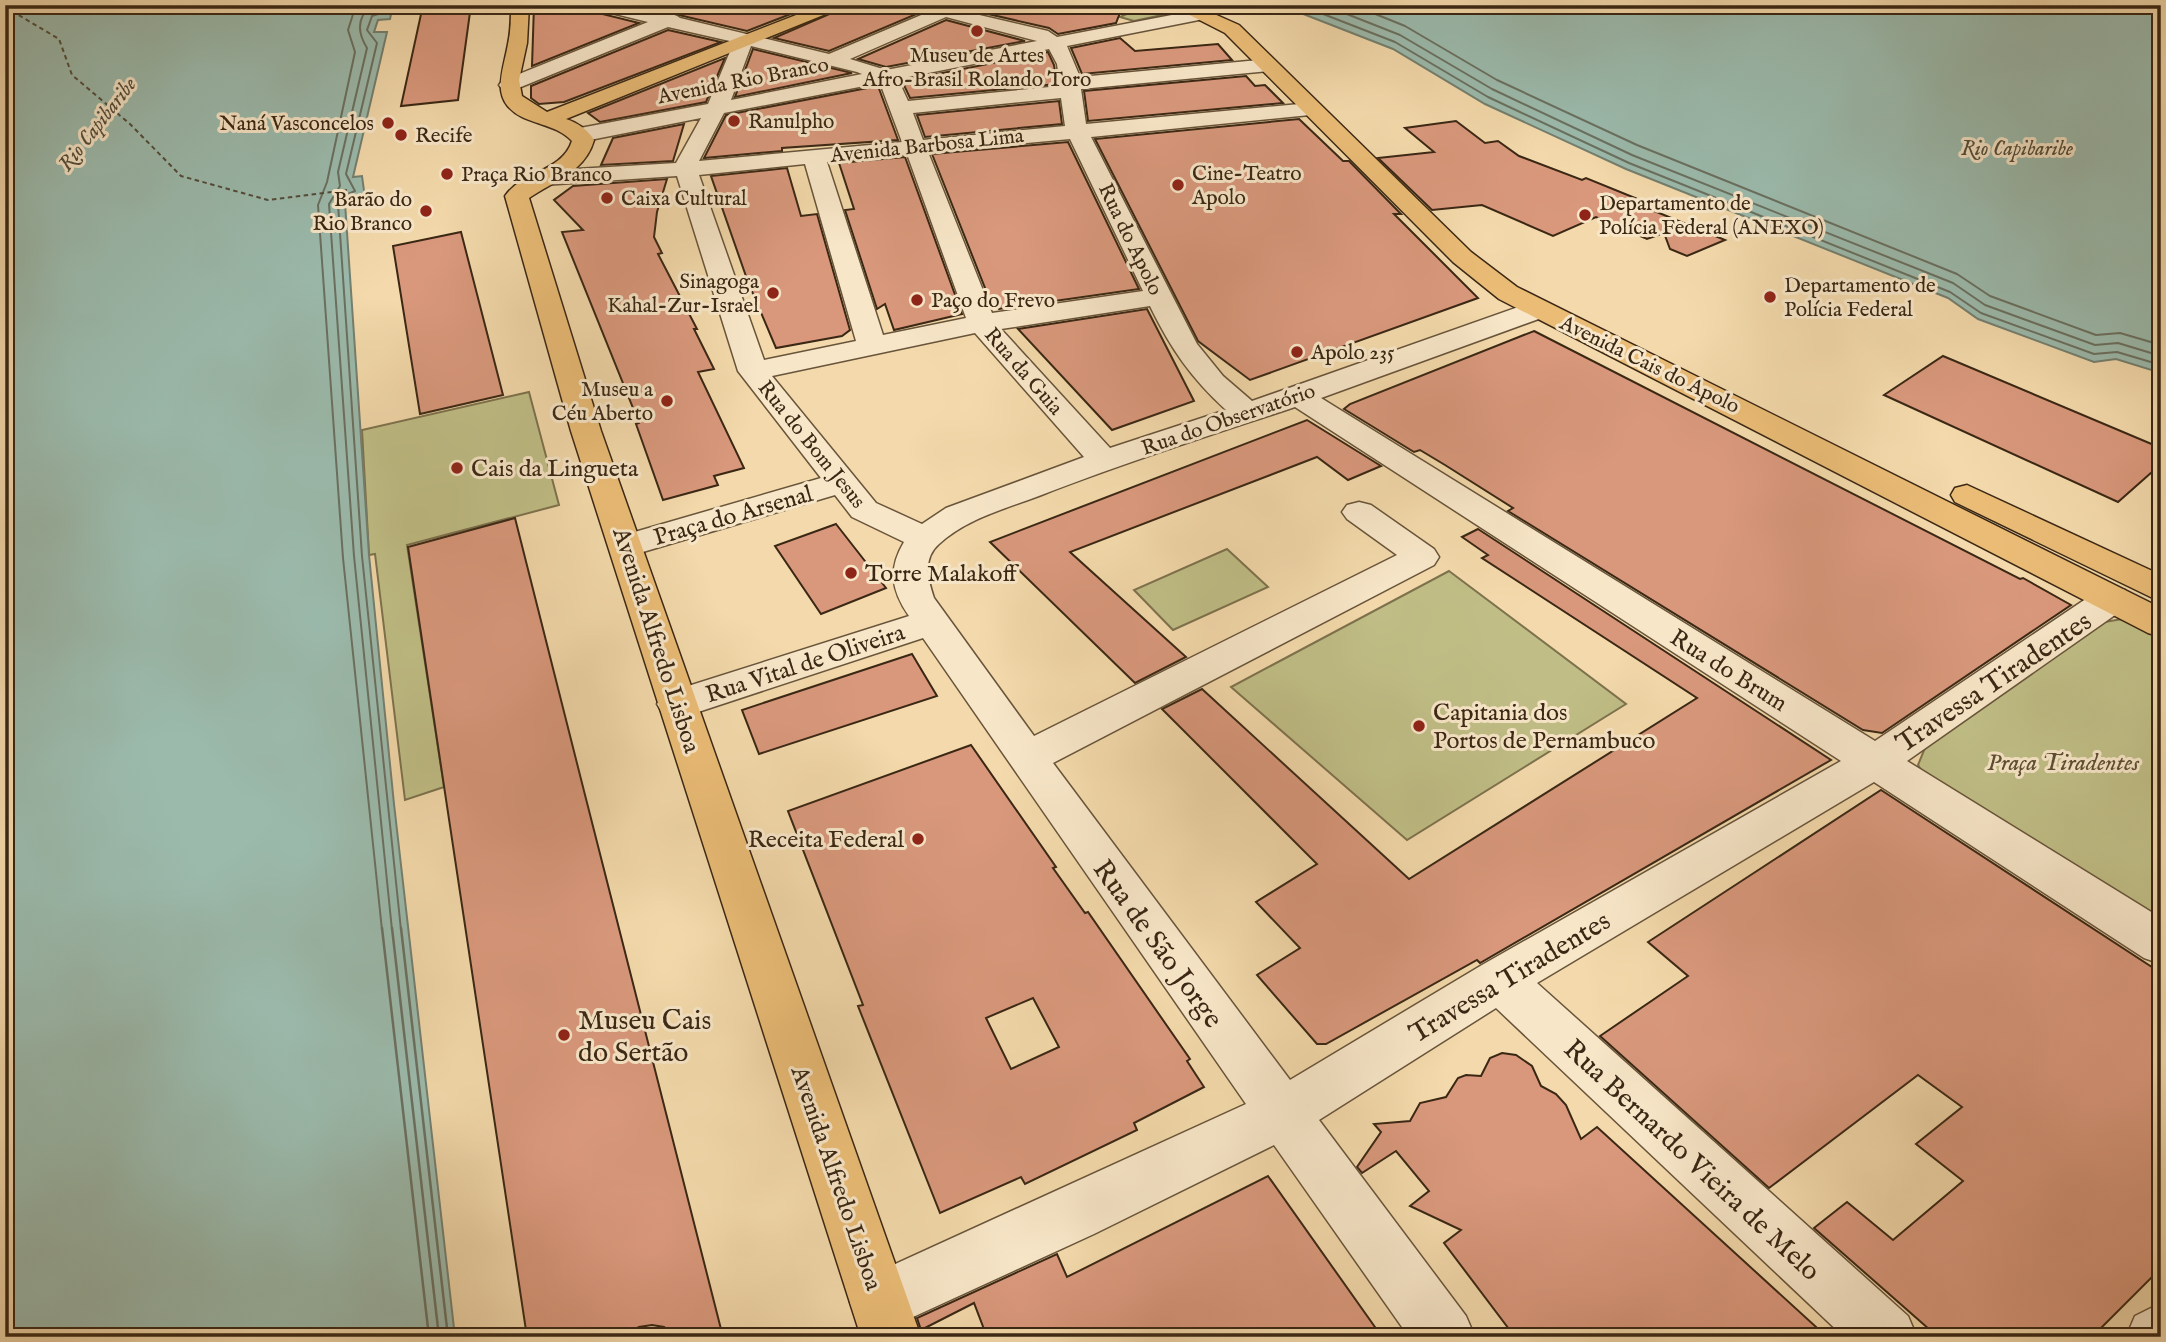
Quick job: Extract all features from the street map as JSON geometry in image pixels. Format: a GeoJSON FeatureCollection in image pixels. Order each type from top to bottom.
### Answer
{"type":"FeatureCollection","features":[{"type":"Feature","properties":{"kind":"main road"},"geometry":{"type":"LineString","coordinates":[[520,5],[519,40],[509,85],[515,102],[580,135]]}},
{"type":"Feature","properties":{"kind":"main road"},"geometry":{"type":"LineString","coordinates":[[547,119],[839,5]]}},
{"type":"Feature","properties":{"kind":"main road","name":"Avenida Cais do Apolo"},"geometry":{"type":"LineString","coordinates":[[1207,9],[1232,29],[1310,109],[1474,268],[1537,310],[1990,521],[2161,590]]}},
{"type":"Feature","properties":{"kind":"main road","name":"Avenida Cais do Apolo"},"geometry":{"type":"LineString","coordinates":[[1207,9],[1245,28],[1508,265],[1562,298],[1935,480],[1990,521],[2112,599],[2161,624]]}},
{"type":"Feature","properties":{"kind":"main road","name":"Avenida Alfredo Lisboa"},"geometry":{"type":"LineString","coordinates":[[580,135],[582,145],[576,157],[517,196],[518,204],[582,419],[885,1319]]}},
{"type":"Feature","properties":{"kind":"street"},"geometry":{"type":"LineString","coordinates":[[603,5],[745,43],[831,60],[885,76]]}},
{"type":"Feature","properties":{"kind":"street"},"geometry":{"type":"LineString","coordinates":[[916,5],[951,8],[1041,35],[1057,43]]}},
{"type":"Feature","properties":{"kind":"street"},"geometry":{"type":"LineString","coordinates":[[831,60],[951,8]]}},
{"type":"Feature","properties":{"kind":"street"},"geometry":{"type":"LineString","coordinates":[[509,85],[699,9]]}},
{"type":"Feature","properties":{"kind":"street","name":"Avenida Rio Branco"},"geometry":{"type":"LineString","coordinates":[[580,135],[1057,43],[1207,9]]}},
{"type":"Feature","properties":{"kind":"street"},"geometry":{"type":"LineString","coordinates":[[686,169],[688,157],[717,108],[745,43]]}},
{"type":"Feature","properties":{"kind":"street","name":"Rua do Apolo"},"geometry":{"type":"LineString","coordinates":[[1057,43],[1064,55],[1077,131],[1184,347],[1196,364],[1248,413]]}},
{"type":"Feature","properties":{"kind":"street"},"geometry":{"type":"LineString","coordinates":[[901,108],[1269,65]]}},
{"type":"Feature","properties":{"kind":"street","name":"Rua da Guia"},"geometry":{"type":"LineString","coordinates":[[885,76],[901,108],[982,323],[1002,349],[1104,460]]}},
{"type":"Feature","properties":{"kind":"street","name":"Avenida Barbosa Lima"},"geometry":{"type":"LineString","coordinates":[[543,178],[686,169],[1310,109]]}},
{"type":"Feature","properties":{"kind":"street"},"geometry":{"type":"LineString","coordinates":[[814,156],[872,346]]}},
{"type":"Feature","properties":{"kind":"street","name":"Rua do Bom Jesus"},"geometry":{"type":"LineString","coordinates":[[686,169],[753,371],[863,510],[924,538]]}},
{"type":"Feature","properties":{"kind":"street"},"geometry":{"type":"LineString","coordinates":[[753,371],[982,323],[1160,297]]}},
{"type":"Feature","properties":{"kind":"street","name":"Rua do Observatório"},"geometry":{"type":"LineString","coordinates":[[924,538],[958,515],[1104,460],[1298,396],[1537,310]]}},
{"type":"Feature","properties":{"kind":"street","name":"Rua do Brum"},"geometry":{"type":"LineString","coordinates":[[1298,396],[2161,943]]}},
{"type":"Feature","properties":{"kind":"street","name":"Praça do Arsenal"},"geometry":{"type":"LineString","coordinates":[[626,546],[840,483]]}},
{"type":"Feature","properties":{"kind":"street"},"geometry":{"type":"LineString","coordinates":[[1026,758],[1422,557],[1359,512]]}},
{"type":"Feature","properties":{"kind":"street","name":"Rua de São Jorge"},"geometry":{"type":"LineString","coordinates":[[924,538],[912,558],[909,578],[917,601],[1026,758],[1445,1337]]}},
{"type":"Feature","properties":{"kind":"street","name":"Travessa Tiradentes"},"geometry":{"type":"LineString","coordinates":[[885,1319],[1074,1214],[1282,1114],[1499,980],[1874,762],[2112,599]]}},
{"type":"Feature","properties":{"kind":"street","name":"Rua Vital de Oliveira"},"geometry":{"type":"LineString","coordinates":[[677,704],[932,622]]}},
{"type":"Feature","properties":{"kind":"street","name":"Rua Bernardo Vieira de Melo"},"geometry":{"type":"LineString","coordinates":[[1499,980],[1887,1337]]}},
{"type":"Feature","properties":{"kind":"street"},"geometry":{"type":"LineString","coordinates":[[2156,1337],[2161,1332]]}},
{"type":"Feature","properties":{"kind":"green space"},"geometry":{"type":"Polygon","coordinates":[[[1146,5],[1181,11],[1134,21],[1120,17],[1146,5]]]}},
{"type":"Feature","properties":{"kind":"green space","name":"Cais da Lingueta"},"geometry":{"type":"Polygon","coordinates":[[[529,392],[559,505],[407,545],[444,787],[405,800],[375,554],[369,555],[362,430],[529,392]]]}},
{"type":"Feature","properties":{"kind":"green space"},"geometry":{"type":"Polygon","coordinates":[[[1227,549],[1268,587],[1173,630],[1134,590],[1227,549]]]}},
{"type":"Feature","properties":{"kind":"green space"},"geometry":{"type":"Polygon","coordinates":[[[1449,571],[1626,704],[1407,840],[1231,687],[1449,571]]]}},
{"type":"Feature","properties":{"kind":"green space","name":"Praça Tiradentes"},"geometry":{"type":"Polygon","coordinates":[[[2122,619],[2161,631],[2161,937],[1937,795],[1918,765],[1927,743],[2099,623],[2122,619]]]}},
{"type":"Feature","properties":{"kind":"water"},"geometry":{"type":"Polygon","coordinates":[[[5,5],[393,5],[390,19],[378,20],[374,32],[387,32],[353,177],[362,176],[365,198],[345,203],[369,555],[394,804],[455,1337],[5,1337],[5,5]]]}},
{"type":"Feature","properties":{"kind":"water","name":"Rio Capibaribe"},"geometry":{"type":"Polygon","coordinates":[[[1269,5],[2161,5],[2161,373],[2116,359],[2094,362],[1978,319],[1948,298],[1626,169],[1485,104],[1393,49],[1293,10],[1269,5]]]}},
{"type":"Feature","properties":{"kind":"building"},"geometry":{"type":"Polygon","coordinates":[[[423,5],[471,5],[458,100],[401,106],[423,5]]]}},
{"type":"Feature","properties":{"kind":"building"},"geometry":{"type":"Polygon","coordinates":[[[534,5],[590,5],[594,12],[639,23],[532,66],[534,5]]]}},
{"type":"Feature","properties":{"kind":"building"},"geometry":{"type":"Polygon","coordinates":[[[636,5],[814,5],[747,31],[636,5]]]}},
{"type":"Feature","properties":{"kind":"building"},"geometry":{"type":"Polygon","coordinates":[[[850,5],[889,5],[919,13],[829,51],[774,38],[850,5]]]}},
{"type":"Feature","properties":{"kind":"building"},"geometry":{"type":"Polygon","coordinates":[[[963,5],[1123,5],[1116,23],[1058,34],[1049,28],[962,8],[963,5]]]}},
{"type":"Feature","properties":{"kind":"building"},"geometry":{"type":"Polygon","coordinates":[[[946,20],[1025,41],[886,67],[858,59],[946,20]]]}},
{"type":"Feature","properties":{"kind":"building"},"geometry":{"type":"Polygon","coordinates":[[[668,30],[721,42],[564,102],[539,104],[531,98],[531,86],[668,30]]]}},
{"type":"Feature","properties":{"kind":"building"},"geometry":{"type":"Polygon","coordinates":[[[1120,38],[1135,51],[1218,44],[1232,60],[1082,74],[1071,48],[1120,38]]]}},
{"type":"Feature","properties":{"kind":"building"},"geometry":{"type":"Polygon","coordinates":[[[753,49],[852,73],[735,97],[753,49]]]}},
{"type":"Feature","properties":{"kind":"building"},"geometry":{"type":"Polygon","coordinates":[[[1048,52],[1054,65],[1057,84],[910,98],[902,81],[1048,52]]]}},
{"type":"Feature","properties":{"kind":"building"},"geometry":{"type":"Polygon","coordinates":[[[725,58],[706,102],[600,122],[588,113],[725,58]]]}},
{"type":"Feature","properties":{"kind":"building"},"geometry":{"type":"Polygon","coordinates":[[[1246,76],[1255,86],[1265,85],[1283,103],[1088,121],[1084,91],[1246,76]]]}},
{"type":"Feature","properties":{"kind":"building"},"geometry":{"type":"Polygon","coordinates":[[[878,86],[898,140],[782,148],[782,151],[704,158],[726,115],[878,86]]]}},
{"type":"Feature","properties":{"kind":"building"},"geometry":{"type":"Polygon","coordinates":[[[1059,101],[1062,124],[925,137],[917,115],[1059,101]]]}},
{"type":"Feature","properties":{"kind":"building"},"geometry":{"type":"Polygon","coordinates":[[[1299,119],[1343,161],[1349,161],[1401,214],[1394,214],[1478,298],[1250,380],[1198,341],[1095,139],[1299,119]]]}},
{"type":"Feature","properties":{"kind":"building"},"geometry":{"type":"Polygon","coordinates":[[[1456,121],[1485,143],[1498,141],[1519,156],[1582,180],[1586,178],[1635,198],[1630,201],[1725,240],[1687,256],[1670,249],[1664,233],[1647,239],[1596,217],[1553,236],[1482,205],[1432,210],[1378,158],[1434,152],[1405,128],[1456,121]]]}},
{"type":"Feature","properties":{"kind":"building"},"geometry":{"type":"Polygon","coordinates":[[[684,124],[673,161],[601,165],[613,138],[684,124]]]}},
{"type":"Feature","properties":{"kind":"building"},"geometry":{"type":"Polygon","coordinates":[[[1068,142],[1139,289],[999,309],[989,298],[932,154],[1068,142]]]}},
{"type":"Feature","properties":{"kind":"building"},"geometry":{"type":"Polygon","coordinates":[[[905,157],[962,314],[894,330],[885,304],[877,309],[845,210],[854,209],[839,163],[905,157]]]}},
{"type":"Feature","properties":{"kind":"building"},"geometry":{"type":"Polygon","coordinates":[[[787,168],[801,216],[817,214],[850,330],[842,336],[776,348],[748,282],[711,176],[787,168]]]}},
{"type":"Feature","properties":{"kind":"building"},"geometry":{"type":"Polygon","coordinates":[[[667,179],[657,212],[654,237],[662,253],[658,254],[697,329],[694,329],[714,369],[698,372],[744,468],[714,476],[718,485],[663,500],[636,424],[639,423],[562,232],[583,230],[554,200],[573,186],[667,179]]]}},
{"type":"Feature","properties":{"kind":"building"},"geometry":{"type":"Polygon","coordinates":[[[461,232],[503,395],[420,414],[393,246],[461,232]]]}},
{"type":"Feature","properties":{"kind":"building"},"geometry":{"type":"Polygon","coordinates":[[[1147,309],[1194,401],[1112,430],[1018,329],[1147,309]]]}},
{"type":"Feature","properties":{"kind":"building"},"geometry":{"type":"Polygon","coordinates":[[[1534,331],[2020,579],[2023,578],[2071,605],[1882,733],[1863,730],[1508,511],[1513,508],[1445,465],[1420,450],[1414,452],[1344,409],[1350,404],[1534,331]]]}},
{"type":"Feature","properties":{"kind":"building"},"geometry":{"type":"Polygon","coordinates":[[[1943,356],[2161,448],[2161,464],[2118,502],[1884,395],[1943,356]]]}},
{"type":"Feature","properties":{"kind":"building"},"geometry":{"type":"Polygon","coordinates":[[[1307,420],[1381,466],[1348,480],[1317,457],[1070,552],[1186,657],[1135,683],[990,542],[1307,420]]]}},
{"type":"Feature","properties":{"kind":"building","name":"Museu Cais do Sertão"},"geometry":{"type":"Polygon","coordinates":[[[515,518],[723,1337],[678,1337],[664,1327],[652,1325],[639,1327],[619,1337],[527,1337],[408,547],[515,518]]]}},
{"type":"Feature","properties":{"kind":"building","name":"Torre Malakoff"},"geometry":{"type":"Polygon","coordinates":[[[836,524],[886,588],[821,614],[775,546],[836,524]]]}},
{"type":"Feature","properties":{"kind":"building"},"geometry":{"type":"Polygon","coordinates":[[[1478,529],[1831,760],[1480,963],[1477,960],[1326,1044],[1317,1044],[1257,975],[1300,948],[1256,902],[1317,864],[1162,709],[1202,689],[1409,879],[1697,698],[1482,558],[1488,555],[1462,537],[1478,529]]]}},
{"type":"Feature","properties":{"kind":"building"},"geometry":{"type":"Polygon","coordinates":[[[912,654],[937,696],[759,754],[742,710],[912,654]]]}},
{"type":"Feature","properties":{"kind":"building"},"geometry":{"type":"Polygon","coordinates":[[[971,745],[1056,867],[1053,868],[1085,913],[1088,912],[1190,1059],[1187,1061],[1204,1087],[1134,1123],[1137,1130],[1025,1184],[1021,1177],[940,1213],[858,1006],[863,1005],[788,811],[971,745]],[[1033,998],[986,1018],[1011,1069],[1059,1047],[1033,998]]]}},
{"type":"Feature","properties":{"kind":"building"},"geometry":{"type":"Polygon","coordinates":[[[1881,790],[2161,973],[2161,1268],[2092,1337],[1938,1337],[1814,1228],[1847,1202],[1893,1240],[1963,1181],[1916,1144],[1962,1107],[1918,1075],[1769,1188],[1600,1036],[1688,976],[1648,942],[1881,790]]]}},
{"type":"Feature","properties":{"kind":"building"},"geometry":{"type":"Polygon","coordinates":[[[1502,1053],[1516,1055],[1532,1066],[1541,1086],[1556,1094],[1566,1105],[1581,1139],[1597,1127],[1827,1337],[1515,1337],[1444,1243],[1461,1230],[1410,1206],[1429,1191],[1396,1151],[1362,1173],[1357,1167],[1381,1132],[1374,1124],[1410,1121],[1420,1103],[1446,1097],[1458,1078],[1466,1075],[1481,1076],[1490,1058],[1502,1053]]]}},
{"type":"Feature","properties":{"kind":"building"},"geometry":{"type":"Polygon","coordinates":[[[1268,1176],[1382,1337],[987,1337],[974,1303],[921,1330],[917,1318],[1057,1254],[1067,1277],[1268,1176]]]}},
{"type":"Feature","properties":{"kind":"ferry route"},"geometry":{"type":"LineString","coordinates":[[5,7],[59,39],[72,75],[130,124],[181,176],[268,200],[347,190]]}},
{"type":"Feature","properties":{"kind":"place","name":"Museu de Artes Afro-Brasil Rolando Toro"},"geometry":{"type":"Point","coordinates":[977,31]}},
{"type":"Feature","properties":{"kind":"place","name":"Ranulpho"},"geometry":{"type":"Point","coordinates":[734,121]}},
{"type":"Feature","properties":{"kind":"place","name":"Naná Vasconcelos"},"geometry":{"type":"Point","coordinates":[388,123]}},
{"type":"Feature","properties":{"kind":"place","name":"Recife"},"geometry":{"type":"Point","coordinates":[401,135]}},
{"type":"Feature","properties":{"kind":"place","name":"Praça Rio Branco"},"geometry":{"type":"Point","coordinates":[447,174]}},
{"type":"Feature","properties":{"kind":"place","name":"Cine-Teatro Apolo"},"geometry":{"type":"Point","coordinates":[1178,185]}},
{"type":"Feature","properties":{"kind":"place","name":"Caixa Cultural"},"geometry":{"type":"Point","coordinates":[607,198]}},
{"type":"Feature","properties":{"kind":"place","name":"Barão do Rio Branco"},"geometry":{"type":"Point","coordinates":[426,211]}},
{"type":"Feature","properties":{"kind":"place","name":"Departamento de Polícia Federal (ANEXO)"},"geometry":{"type":"Point","coordinates":[1585,215]}},
{"type":"Feature","properties":{"kind":"place","name":"Sinagoga Kahal-Zur-Israel"},"geometry":{"type":"Point","coordinates":[773,293]}},
{"type":"Feature","properties":{"kind":"place","name":"Departamento de Polícia Federal"},"geometry":{"type":"Point","coordinates":[1770,297]}},
{"type":"Feature","properties":{"kind":"place","name":"Paço do Frevo"},"geometry":{"type":"Point","coordinates":[917,300]}},
{"type":"Feature","properties":{"kind":"place","name":"Apolo 235"},"geometry":{"type":"Point","coordinates":[1297,352]}},
{"type":"Feature","properties":{"kind":"place","name":"Museu a Céu Aberto"},"geometry":{"type":"Point","coordinates":[667,401]}},
{"type":"Feature","properties":{"kind":"place","name":"Cais da Lingueta"},"geometry":{"type":"Point","coordinates":[457,468]}},
{"type":"Feature","properties":{"kind":"place","name":"Torre Malakoff"},"geometry":{"type":"Point","coordinates":[851,573]}},
{"type":"Feature","properties":{"kind":"place","name":"Capitania dos Portos de Pernambuco"},"geometry":{"type":"Point","coordinates":[1419,726]}},
{"type":"Feature","properties":{"kind":"place","name":"Receita Federal"},"geometry":{"type":"Point","coordinates":[918,839]}},
{"type":"Feature","properties":{"kind":"place","name":"Museu Cais do Sertão"},"geometry":{"type":"Point","coordinates":[564,1035]}}]}
